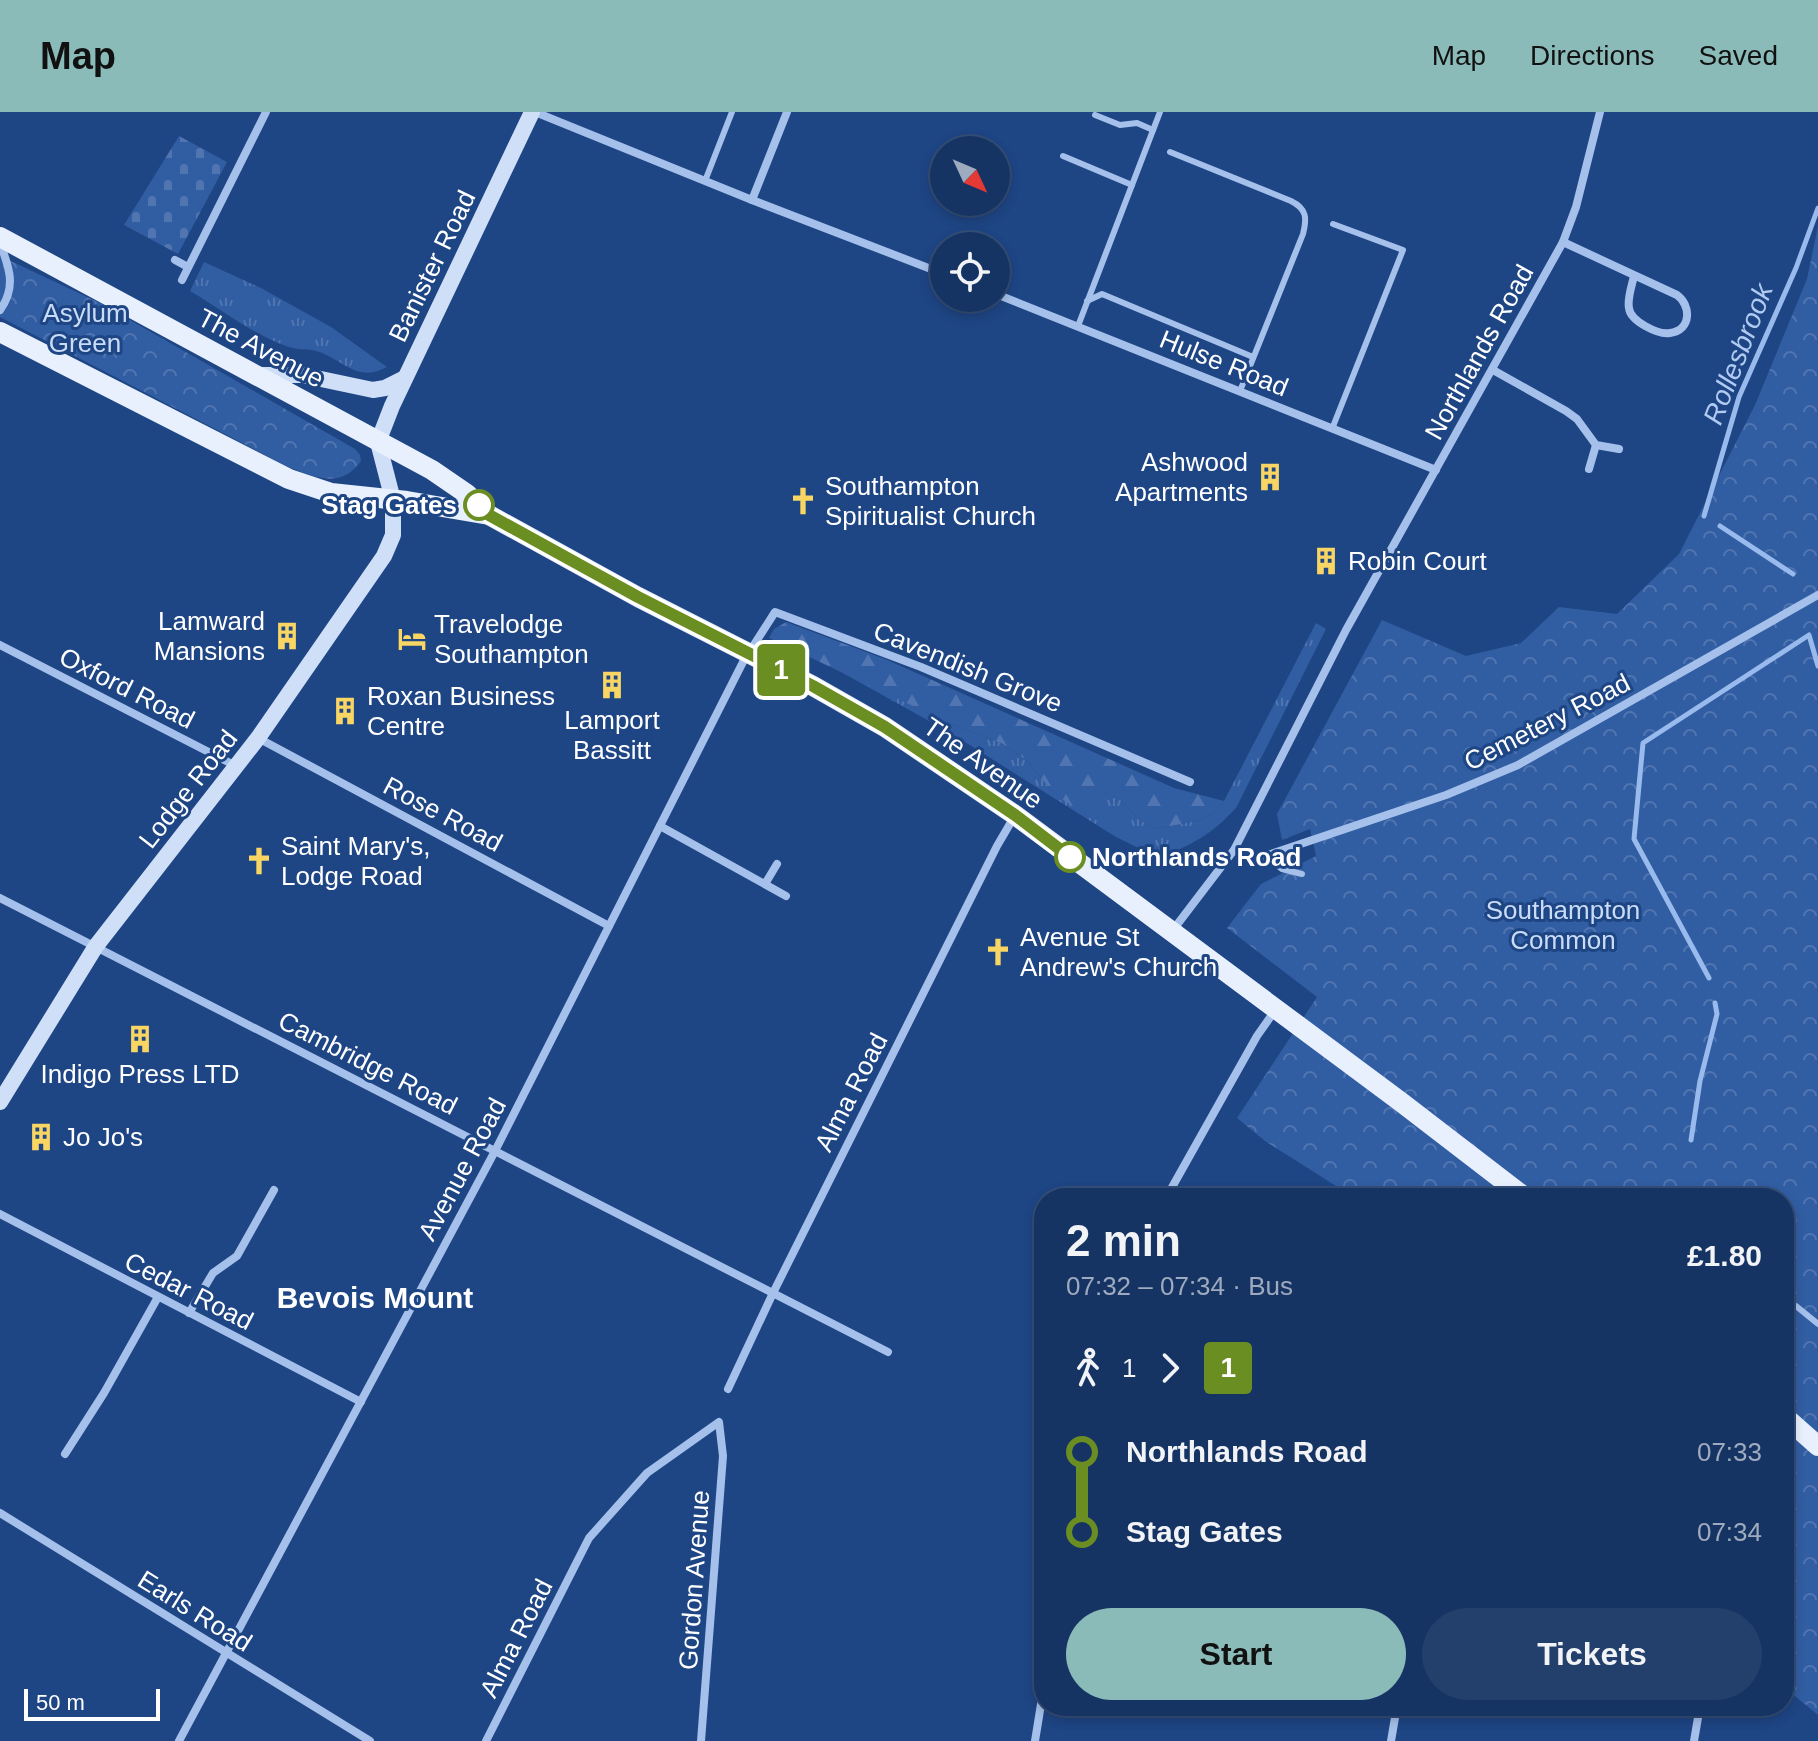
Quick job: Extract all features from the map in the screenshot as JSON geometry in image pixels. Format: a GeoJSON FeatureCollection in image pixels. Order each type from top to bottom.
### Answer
{"type":"FeatureCollection","features":[{"type":"Feature","properties":{"kind":"main road","name":"The Avenue"},"geometry":{"type":"LineString","coordinates":[[0,240],[258,375],[456,486],[489,515],[885,727],[1015,815],[1513,1188]]}},
{"type":"Feature","properties":{"kind":"main road","name":"The Avenue"},"geometry":{"type":"LineString","coordinates":[[0,332],[289,479],[331,493],[489,515]]}},
{"type":"Feature","properties":{"kind":"main road"},"geometry":{"type":"LineString","coordinates":[[1794,1425],[1818,1446]]}},
{"type":"Feature","properties":{"kind":"street"},"geometry":{"type":"LineString","coordinates":[[182,280],[266,112]]}},
{"type":"Feature","properties":{"kind":"street"},"geometry":{"type":"LineString","coordinates":[[534,112],[930,269]]}},
{"type":"Feature","properties":{"kind":"street","name":"Banister Road"},"geometry":{"type":"LineString","coordinates":[[378,442],[405,378],[534,112]]}},
{"type":"Feature","properties":{"kind":"street"},"geometry":{"type":"LineString","coordinates":[[752,200],[787,112]]}},
{"type":"Feature","properties":{"kind":"street","name":"Northlands Road"},"geometry":{"type":"LineString","coordinates":[[1171,931],[1234,850],[1346,630],[1563,242],[1576,207],[1600,112]]}},
{"type":"Feature","properties":{"kind":"street"},"geometry":{"type":"LineString","coordinates":[[0,240],[12,282],[0,310]]}},
{"type":"Feature","properties":{"kind":"street"},"geometry":{"type":"LineString","coordinates":[[1563,242],[1683,299],[1689,313],[1683,326],[1671,333],[1664,333],[1632,317],[1628,308],[1634,276]]}},
{"type":"Feature","properties":{"kind":"street"},"geometry":{"type":"LineString","coordinates":[[175,260],[188,267]]}},
{"type":"Feature","properties":{"kind":"street","name":"Hulse Road"},"geometry":{"type":"LineString","coordinates":[[1010,299],[1436,470]]}},
{"type":"Feature","properties":{"kind":"street"},"geometry":{"type":"LineString","coordinates":[[1493,370],[1577,419],[1596,445],[1619,449]]}},
{"type":"Feature","properties":{"kind":"street"},"geometry":{"type":"LineString","coordinates":[[258,375],[302,375],[373,390],[405,378]]}},
{"type":"Feature","properties":{"kind":"street","name":"Lodge Road"},"geometry":{"type":"LineString","coordinates":[[0,1102],[96,946],[258,738],[384,556],[393,535],[393,500],[378,442]]}},
{"type":"Feature","properties":{"kind":"street"},"geometry":{"type":"LineString","coordinates":[[1589,469],[1596,445]]}},
{"type":"Feature","properties":{"kind":"street","name":"Cemetery Road"},"geometry":{"type":"LineString","coordinates":[[1234,850],[1251,857],[1265,856],[1446,795],[1518,765],[1818,595]]}},
{"type":"Feature","properties":{"kind":"street","name":"Cavendish Grove"},"geometry":{"type":"LineString","coordinates":[[749,653],[775,612],[921,667],[1190,782]]}},
{"type":"Feature","properties":{"kind":"street","name":"Oxford Road"},"geometry":{"type":"LineString","coordinates":[[0,645],[236,767]]}},
{"type":"Feature","properties":{"kind":"street","name":"Avenue Road"},"geometry":{"type":"LineString","coordinates":[[179,1741],[495,1151],[749,653]]}},
{"type":"Feature","properties":{"kind":"street","name":"Rose Road"},"geometry":{"type":"LineString","coordinates":[[258,738],[609,926]]}},
{"type":"Feature","properties":{"kind":"street","name":"Alma Road"},"geometry":{"type":"LineString","coordinates":[[728,1389],[773,1293],[1015,815]]}},
{"type":"Feature","properties":{"kind":"street"},"geometry":{"type":"LineString","coordinates":[[660,826],[786,896]]}},
{"type":"Feature","properties":{"kind":"street"},"geometry":{"type":"LineString","coordinates":[[765,884],[777,864]]}},
{"type":"Feature","properties":{"kind":"street","name":"Cambridge Road"},"geometry":{"type":"LineString","coordinates":[[0,898],[888,1352]]}},
{"type":"Feature","properties":{"kind":"street"},"geometry":{"type":"LineString","coordinates":[[1172,1188],[1257,1036],[1276,1009]]}},
{"type":"Feature","properties":{"kind":"street"},"geometry":{"type":"LineString","coordinates":[[189,1313],[213,1273],[237,1256],[274,1190]]}},
{"type":"Feature","properties":{"kind":"street","name":"Cedar Road"},"geometry":{"type":"LineString","coordinates":[[0,1214],[361,1402]]}},
{"type":"Feature","properties":{"kind":"street"},"geometry":{"type":"LineString","coordinates":[[65,1454],[104,1393],[158,1297]]}},
{"type":"Feature","properties":{"kind":"street","name":"Alma Road"},"geometry":{"type":"LineString","coordinates":[[486,1741],[589,1538],[647,1473],[719,1422]]}},
{"type":"Feature","properties":{"kind":"street","name":"Gordon Avenue"},"geometry":{"type":"LineString","coordinates":[[701,1741],[723,1456],[719,1422]]}},
{"type":"Feature","properties":{"kind":"street","name":"Earls Road"},"geometry":{"type":"LineString","coordinates":[[0,1513],[370,1741]]}},
{"type":"Feature","properties":{"kind":"street"},"geometry":{"type":"LineString","coordinates":[[1035,1741],[1039,1716]]}},
{"type":"Feature","properties":{"kind":"street"},"geometry":{"type":"LineString","coordinates":[[1391,1741],[1395,1716]]}},
{"type":"Feature","properties":{"kind":"street"},"geometry":{"type":"LineString","coordinates":[[1694,1741],[1698,1716]]}},
{"type":"Feature","properties":{"kind":"lane"},"geometry":{"type":"LineString","coordinates":[[705,181],[732,112]]}},
{"type":"Feature","properties":{"kind":"lane"},"geometry":{"type":"LineString","coordinates":[[1078,326],[1160,112]]}},
{"type":"Feature","properties":{"kind":"lane"},"geometry":{"type":"LineString","coordinates":[[1095,115],[1120,125],[1137,123],[1153,130]]}},
{"type":"Feature","properties":{"kind":"lane"},"geometry":{"type":"LineString","coordinates":[[1170,152],[1291,201],[1301,206],[1305,214],[1303,234],[1240,391]]}},
{"type":"Feature","properties":{"kind":"lane"},"geometry":{"type":"LineString","coordinates":[[1063,156],[1132,185]]}},
{"type":"Feature","properties":{"kind":"lane"},"geometry":{"type":"LineString","coordinates":[[1332,429],[1403,250],[1333,224]]}},
{"type":"Feature","properties":{"kind":"lane"},"geometry":{"type":"LineString","coordinates":[[1087,301],[1102,294],[1253,357]]}},
{"type":"Feature","properties":{"kind":"lane"},"geometry":{"type":"LineString","coordinates":[[1265,856],[1282,869],[1302,874]]}},
{"type":"Feature","properties":{"kind":"lane"},"geometry":{"type":"LineString","coordinates":[[1794,1306],[1818,1324]]}},
{"type":"Feature","properties":{"kind":"green space"},"geometry":{"type":"Polygon","coordinates":[[[179,136],[227,162],[178,254],[124,225],[179,136]]]}},
{"type":"Feature","properties":{"kind":"green space","name":"Southampton Common"},"geometry":{"type":"Polygon","coordinates":[[[1818,226],[1818,1715],[1794,1695],[1794,1188],[1339,1188],[1265,1141],[1237,1118],[1317,997],[1227,928],[1261,884],[1316,856],[1310,829],[1282,840],[1277,814],[1382,620],[1466,656],[1521,643],[1559,607],[1617,614],[1679,554],[1755,405],[1807,279],[1818,226]]]}},
{"type":"Feature","properties":{"kind":"green space","name":"Asylum Green"},"geometry":{"type":"Polygon","coordinates":[[[0,256],[102,304],[355,449],[361,461],[345,476],[336,478],[316,477],[296,470],[0,317],[0,256]]]}},
{"type":"Feature","properties":{"kind":"green space"},"geometry":{"type":"Polygon","coordinates":[[[204,262],[261,288],[331,327],[387,367],[376,372],[357,371],[322,353],[280,344],[254,331],[190,291],[204,262]]]}},
{"type":"Feature","properties":{"kind":"green space"},"geometry":{"type":"Polygon","coordinates":[[[786,622],[885,659],[1174,788],[1224,801],[1216,811],[1201,820],[1156,829],[1138,819],[1119,798],[1101,792],[1072,806],[1052,792],[1029,762],[1003,744],[949,723],[769,638],[774,629],[786,622]]]}},
{"type":"Feature","properties":{"kind":"green space"},"geometry":{"type":"Polygon","coordinates":[[[1316,623],[1326,629],[1236,808],[1201,838],[1159,858],[1116,837],[949,732],[823,662],[949,723],[1003,744],[1029,762],[1052,792],[1101,792],[1119,798],[1138,819],[1156,829],[1201,820],[1216,811],[1224,801],[1316,623]]]}},
{"type":"Feature","properties":{"kind":"waterway","name":"Rollesbrook"},"geometry":{"type":"LineString","coordinates":[[1704,516],[1739,397],[1796,268],[1818,208]]}},
{"type":"Feature","properties":{"kind":"waterway"},"geometry":{"type":"LineString","coordinates":[[1720,526],[1793,574]]}},
{"type":"Feature","properties":{"kind":"waterway"},"geometry":{"type":"LineString","coordinates":[[1709,978],[1634,839],[1643,743],[1809,635],[1818,666]]}},
{"type":"Feature","properties":{"kind":"waterway"},"geometry":{"type":"LineString","coordinates":[[1691,1140],[1700,1081],[1717,1014],[1715,1003]]}},
{"type":"Feature","properties":{"kind":"bus line","name":"1"},"geometry":{"type":"LineString","coordinates":[[479,505],[489,515],[638,597],[813,686],[885,727],[1015,815],[1070,857]]}},
{"type":"Feature","properties":{"kind":"place","name":"Ashwood Apartments"},"geometry":{"type":"Point","coordinates":[1270,477]}},
{"type":"Feature","properties":{"kind":"place","name":"Southampton Spiritualist Church"},"geometry":{"type":"Point","coordinates":[803,501]}},
{"type":"Feature","properties":{"kind":"place","name":"Stag Gates"},"geometry":{"type":"Point","coordinates":[479,505]}},
{"type":"Feature","properties":{"kind":"place","name":"Robin Court"},"geometry":{"type":"Point","coordinates":[1326,561]}},
{"type":"Feature","properties":{"kind":"place","name":"Lamward Mansions"},"geometry":{"type":"Point","coordinates":[287,636]}},
{"type":"Feature","properties":{"kind":"place","name":"Travelodge Southampton"},"geometry":{"type":"Point","coordinates":[412,639]}},
{"type":"Feature","properties":{"kind":"place","name":"Lamport Bassitt"},"geometry":{"type":"Point","coordinates":[612,685]}},
{"type":"Feature","properties":{"kind":"place","name":"Roxan Business Centre"},"geometry":{"type":"Point","coordinates":[345,711]}},
{"type":"Feature","properties":{"kind":"place","name":"Northlands Road"},"geometry":{"type":"Point","coordinates":[1070,857]}},
{"type":"Feature","properties":{"kind":"place","name":"Saint Mary's, Lodge Road"},"geometry":{"type":"Point","coordinates":[259,861]}},
{"type":"Feature","properties":{"kind":"place","name":"Avenue St Andrew's Church"},"geometry":{"type":"Point","coordinates":[998,952]}},
{"type":"Feature","properties":{"kind":"place","name":"Indigo Press LTD"},"geometry":{"type":"Point","coordinates":[140,1039]}},
{"type":"Feature","properties":{"kind":"place","name":"Jo Jo's"},"geometry":{"type":"Point","coordinates":[41,1137]}},
{"type":"Feature","properties":{"kind":"district","name":"Bevois Mount"},"geometry":{"type":"Point","coordinates":[375,1297]}}]}
